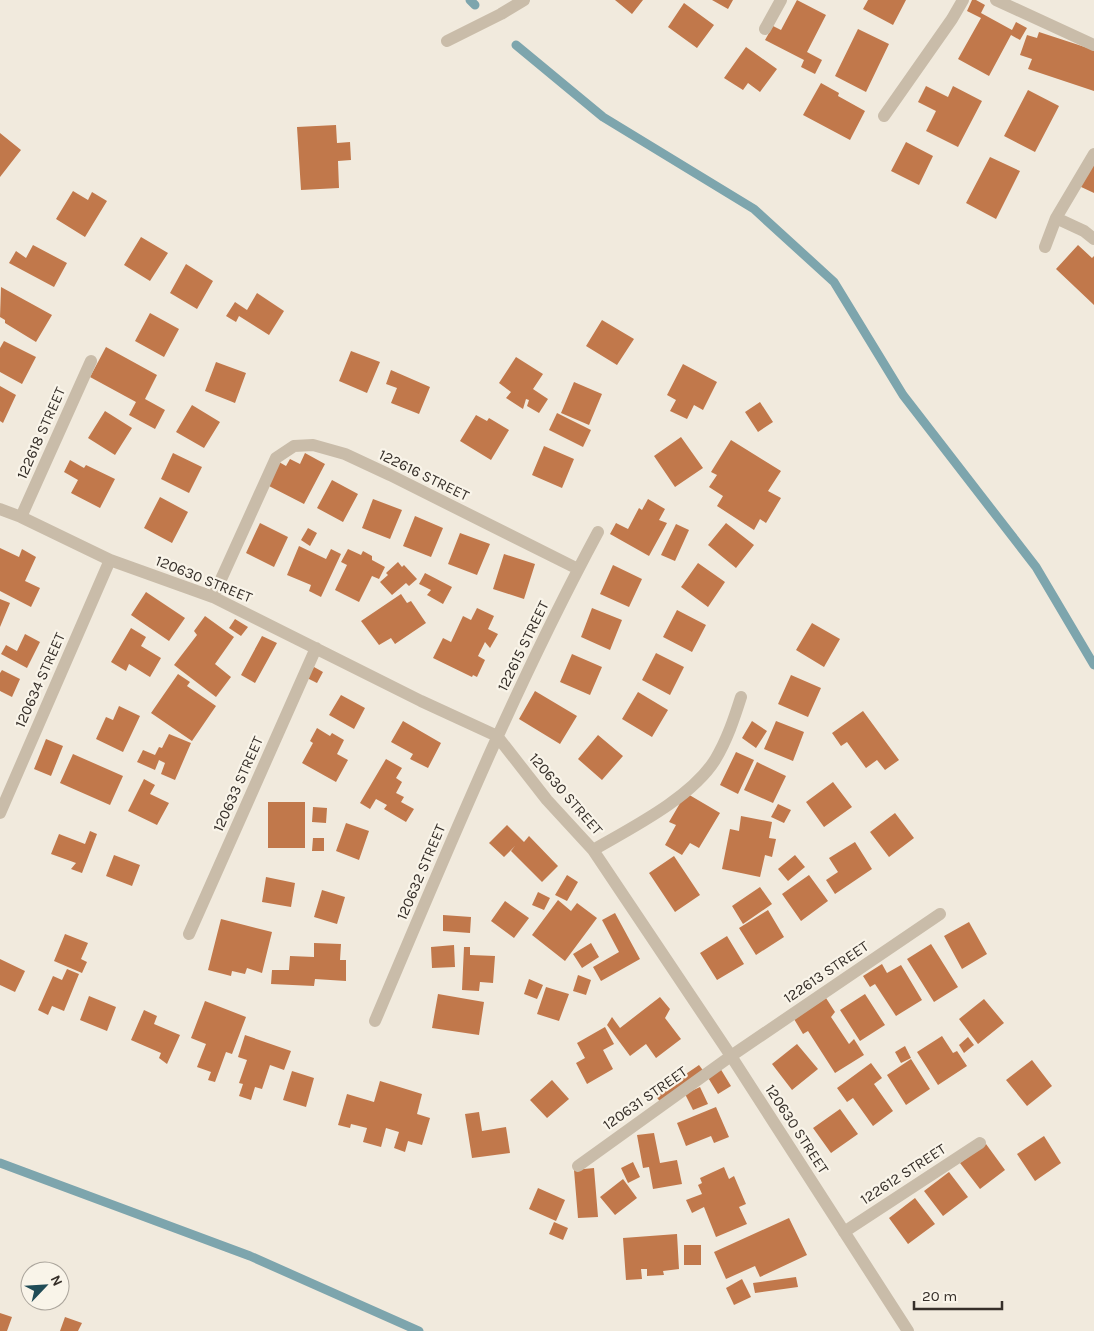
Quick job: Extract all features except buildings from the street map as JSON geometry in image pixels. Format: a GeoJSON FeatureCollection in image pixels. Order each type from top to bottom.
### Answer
{"type":"FeatureCollection","features":[{"type":"Feature","properties":{"kind":"street"},"geometry":{"type":"LineString","coordinates":[[447,41],[502,14],[524,0]]}},
{"type":"Feature","properties":{"kind":"street"},"geometry":{"type":"LineString","coordinates":[[765,29],[781,0]]}},
{"type":"Feature","properties":{"kind":"street"},"geometry":{"type":"LineString","coordinates":[[884,116],[952,19],[963,0]]}},
{"type":"Feature","properties":{"kind":"street"},"geometry":{"type":"LineString","coordinates":[[996,0],[1094,45]]}},
{"type":"Feature","properties":{"kind":"street"},"geometry":{"type":"LineString","coordinates":[[1045,247],[1056,218],[1094,154]]}},
{"type":"Feature","properties":{"kind":"street"},"geometry":{"type":"LineString","coordinates":[[1056,218],[1084,231],[1094,239]]}},
{"type":"Feature","properties":{"kind":"street","name":"122618 STREET"},"geometry":{"type":"LineString","coordinates":[[21,517],[91,361]]}},
{"type":"Feature","properties":{"kind":"street","name":"122616 STREET"},"geometry":{"type":"LineString","coordinates":[[213,597],[264,480],[276,458],[294,446],[313,444],[345,454],[390,475],[578,570]]}},
{"type":"Feature","properties":{"kind":"street","name":"120630 STREET"},"geometry":{"type":"LineString","coordinates":[[0,509],[21,517],[110,560],[213,597],[421,701],[497,736],[547,800],[593,850],[731,1056],[908,1331]]}},
{"type":"Feature","properties":{"kind":"street","name":"122615 STREET"},"geometry":{"type":"LineString","coordinates":[[497,736],[598,532]]}},
{"type":"Feature","properties":{"kind":"street","name":"120634 STREET"},"geometry":{"type":"LineString","coordinates":[[0,813],[110,560]]}},
{"type":"Feature","properties":{"kind":"street","name":"120633 STREET"},"geometry":{"type":"LineString","coordinates":[[189,934],[316,648]]}},
{"type":"Feature","properties":{"kind":"street"},"geometry":{"type":"LineString","coordinates":[[593,850],[681,795],[698,780],[714,761],[729,732],[741,696]]}},
{"type":"Feature","properties":{"kind":"street","name":"120632 STREET"},"geometry":{"type":"LineString","coordinates":[[375,1021],[497,736]]}},
{"type":"Feature","properties":{"kind":"street","name":"122613 STREET"},"geometry":{"type":"LineString","coordinates":[[731,1056],[940,914]]}},
{"type":"Feature","properties":{"kind":"street","name":"120631 STREET"},"geometry":{"type":"LineString","coordinates":[[578,1166],[731,1056]]}},
{"type":"Feature","properties":{"kind":"street","name":"122612 STREET"},"geometry":{"type":"LineString","coordinates":[[844,1232],[980,1143]]}},
{"type":"Feature","properties":{"kind":"waterway"},"geometry":{"type":"LineString","coordinates":[[470,0],[475,5]]}},
{"type":"Feature","properties":{"kind":"waterway"},"geometry":{"type":"LineString","coordinates":[[516,45],[603,117],[754,209],[834,282],[903,395],[1036,567],[1094,665]]}},
{"type":"Feature","properties":{"kind":"waterway"},"geometry":{"type":"LineString","coordinates":[[0,1163],[250,1256],[419,1331]]}}]}
